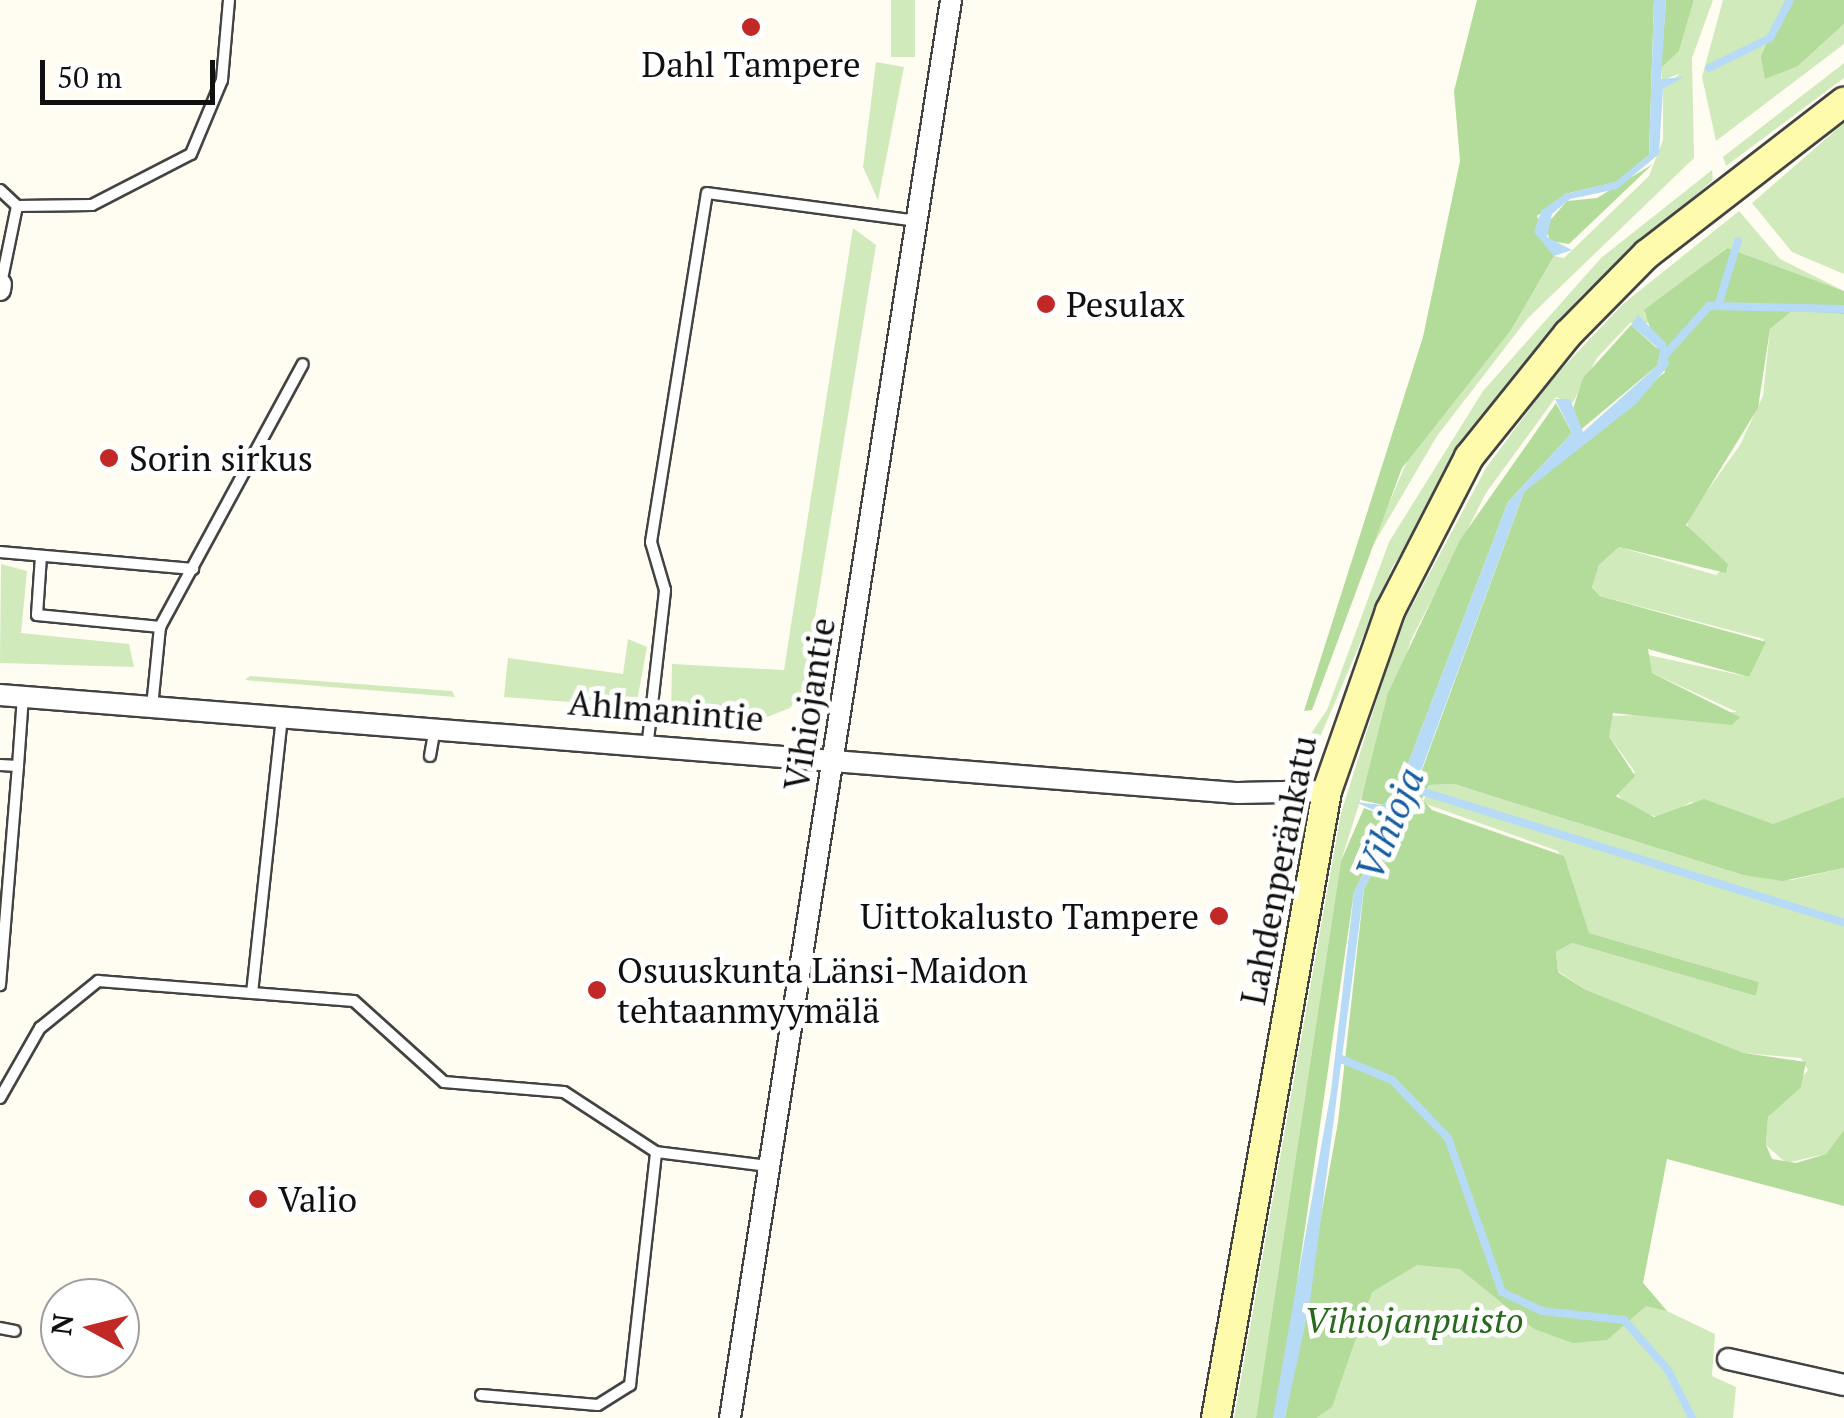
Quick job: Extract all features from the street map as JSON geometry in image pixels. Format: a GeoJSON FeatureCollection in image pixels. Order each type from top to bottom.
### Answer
{"type":"FeatureCollection","features":[{"type":"Feature","properties":{"kind":"main road","name":"Lahdenperänkatu"},"geometry":{"type":"LineString","coordinates":[[1216,1418],[1326,791],[1390,610],[1469,457],[1647,254],[1844,102]]}},
{"type":"Feature","properties":{"kind":"street","name":"Vihiojantie"},"geometry":{"type":"LineString","coordinates":[[730,1418],[951,0]]}},
{"type":"Feature","properties":{"kind":"street","name":"Ahlmanintie"},"geometry":{"type":"LineString","coordinates":[[0,695],[648,740],[833,760],[1238,793],[1326,791]]}},
{"type":"Feature","properties":{"kind":"street"},"geometry":{"type":"LineString","coordinates":[[1728,1358],[1844,1385]]}},
{"type":"Feature","properties":{"kind":"lane"},"geometry":{"type":"LineString","coordinates":[[0,190],[17,206],[92,205],[192,154],[222,80],[229,0]]}},
{"type":"Feature","properties":{"kind":"lane"},"geometry":{"type":"LineString","coordinates":[[648,740],[664,590],[651,542],[707,193],[917,221]]}},
{"type":"Feature","properties":{"kind":"lane"},"geometry":{"type":"LineString","coordinates":[[0,287],[17,206]]}},
{"type":"Feature","properties":{"kind":"lane"},"geometry":{"type":"LineString","coordinates":[[152,707],[160,627],[303,364]]}},
{"type":"Feature","properties":{"kind":"lane"},"geometry":{"type":"LineString","coordinates":[[0,552],[193,568]]}},
{"type":"Feature","properties":{"kind":"lane"},"geometry":{"type":"LineString","coordinates":[[42,556],[36,615],[160,627]]}},
{"type":"Feature","properties":{"kind":"lane"},"geometry":{"type":"LineString","coordinates":[[0,985],[23,697]]}},
{"type":"Feature","properties":{"kind":"lane"},"geometry":{"type":"LineString","coordinates":[[252,993],[282,714]]}},
{"type":"Feature","properties":{"kind":"lane"},"geometry":{"type":"LineString","coordinates":[[430,756],[435,726]]}},
{"type":"Feature","properties":{"kind":"lane"},"geometry":{"type":"LineString","coordinates":[[0,764],[18,766]]}},
{"type":"Feature","properties":{"kind":"lane"},"geometry":{"type":"LineString","coordinates":[[0,1098],[40,1028],[98,981],[354,1002],[444,1082],[564,1092],[656,1152],[770,1166]]}},
{"type":"Feature","properties":{"kind":"lane"},"geometry":{"type":"LineString","coordinates":[[481,1395],[598,1405],[630,1385],[656,1152]]}},
{"type":"Feature","properties":{"kind":"lane"},"geometry":{"type":"LineString","coordinates":[[0,1328],[15,1331]]}},
{"type":"Feature","properties":{"kind":"green space"},"geometry":{"type":"Polygon","coordinates":[[[891,0],[915,0],[915,57],[891,57],[891,0]]]}},
{"type":"Feature","properties":{"kind":"green space"},"geometry":{"type":"Polygon","coordinates":[[[1477,0],[1654,0],[1649,155],[1616,182],[1565,194],[1537,216],[1554,256],[1511,330],[1402,468],[1312,710],[1304,711],[1423,337],[1460,161],[1454,91],[1477,0]]]}},
{"type":"Feature","properties":{"kind":"green space"},"geometry":{"type":"Polygon","coordinates":[[[1666,0],[1694,0],[1679,51],[1661,68],[1666,0]]]}},
{"type":"Feature","properties":{"kind":"green space"},"geometry":{"type":"Polygon","coordinates":[[[1694,0],[1713,0],[1692,58],[1694,158],[1528,318],[1437,436],[1365,559],[1411,452],[1511,330],[1554,256],[1564,258],[1649,176],[1663,140],[1663,89],[1680,73],[1662,81],[1661,68],[1679,51],[1694,0]]]}},
{"type":"Feature","properties":{"kind":"green space"},"geometry":{"type":"Polygon","coordinates":[[[1723,0],[1785,0],[1798,66],[1844,24],[1844,44],[1716,141],[1702,77],[1723,0]]]}},
{"type":"Feature","properties":{"kind":"green space"},"geometry":{"type":"Polygon","coordinates":[[[1785,0],[1844,0],[1844,24],[1798,66],[1765,79],[1761,57],[1785,0]]]}},
{"type":"Feature","properties":{"kind":"green space"},"geometry":{"type":"Polygon","coordinates":[[[876,62],[904,67],[878,200],[863,167],[876,62]]]}},
{"type":"Feature","properties":{"kind":"green space"},"geometry":{"type":"Polygon","coordinates":[[[1844,63],[1844,78],[1726,166],[1723,157],[1844,63]]]}},
{"type":"Feature","properties":{"kind":"green space"},"geometry":{"type":"Polygon","coordinates":[[[1844,123],[1844,274],[1792,252],[1752,203],[1844,123]]]}},
{"type":"Feature","properties":{"kind":"green space"},"geometry":{"type":"Polygon","coordinates":[[[1653,164],[1569,244],[1550,241],[1545,226],[1567,201],[1597,198],[1653,164]]]}},
{"type":"Feature","properties":{"kind":"green space"},"geometry":{"type":"Polygon","coordinates":[[[1712,170],[1713,180],[1582,295],[1498,395],[1393,566],[1321,735],[1293,760],[1327,710],[1389,542],[1483,391],[1601,258],[1712,170]]]}},
{"type":"Feature","properties":{"kind":"green space"},"geometry":{"type":"Polygon","coordinates":[[[1739,211],[1780,259],[1844,291],[1726,248],[1644,313],[1650,323],[1630,323],[1597,358],[1572,404],[1556,397],[1486,493],[1411,640],[1341,861],[1256,1418],[1234,1418],[1341,813],[1399,630],[1486,468],[1552,379],[1623,304],[1739,211]]]}},
{"type":"Feature","properties":{"kind":"green space"},"geometry":{"type":"Polygon","coordinates":[[[853,228],[876,245],[803,690],[790,708],[762,719],[671,712],[672,664],[784,670],[853,228]]]}},
{"type":"Feature","properties":{"kind":"green space"},"geometry":{"type":"Polygon","coordinates":[[[1727,248],[1844,291],[1844,314],[1792,311],[1770,329],[1758,408],[1686,525],[1728,564],[1726,573],[1619,547],[1599,565],[1592,587],[1600,596],[1766,642],[1749,677],[1648,649],[1652,673],[1740,717],[1732,725],[1613,713],[1609,736],[1635,776],[1616,796],[1654,817],[1704,799],[1773,824],[1844,797],[1844,868],[1783,881],[1743,875],[1454,784],[1429,785],[1422,799],[1432,810],[1564,856],[1589,933],[1759,982],[1756,996],[1572,943],[1556,952],[1558,972],[1584,989],[1744,1053],[1806,1062],[1801,1087],[1768,1117],[1766,1145],[1772,1159],[1796,1163],[1826,1154],[1844,1130],[1844,1206],[1667,1159],[1643,1283],[1667,1311],[1646,1306],[1607,1340],[1573,1343],[1534,1329],[1460,1269],[1417,1265],[1372,1292],[1332,1407],[1316,1418],[1285,1418],[1338,1122],[1364,889],[1411,800],[1524,492],[1665,372],[1644,310],[1727,248]]]}},
{"type":"Feature","properties":{"kind":"green space"},"geometry":{"type":"Polygon","coordinates":[[[1792,311],[1844,314],[1844,797],[1773,824],[1691,802],[1664,818],[1631,811],[1616,792],[1635,772],[1609,736],[1609,716],[1737,712],[1652,673],[1644,654],[1749,677],[1764,639],[1600,596],[1592,586],[1599,565],[1619,547],[1716,575],[1728,564],[1689,535],[1687,519],[1740,445],[1763,396],[1770,329],[1792,311]]]}},
{"type":"Feature","properties":{"kind":"green space"},"geometry":{"type":"Polygon","coordinates":[[[1631,325],[1660,351],[1658,365],[1578,432],[1571,415],[1583,378],[1631,325]]]}},
{"type":"Feature","properties":{"kind":"green space"},"geometry":{"type":"Polygon","coordinates":[[[1556,403],[1572,433],[1508,502],[1396,795],[1383,805],[1361,800],[1388,693],[1460,540],[1556,403]]]}},
{"type":"Feature","properties":{"kind":"green space"},"geometry":{"type":"Polygon","coordinates":[[[1,564],[27,571],[21,633],[129,644],[134,667],[0,663],[1,564]]]}},
{"type":"Feature","properties":{"kind":"green space"},"geometry":{"type":"Polygon","coordinates":[[[628,639],[647,647],[636,707],[504,697],[508,658],[623,674],[628,639]]]}},
{"type":"Feature","properties":{"kind":"green space"},"geometry":{"type":"Polygon","coordinates":[[[250,676],[452,691],[455,697],[245,680],[250,676]]]}},
{"type":"Feature","properties":{"kind":"green space"},"geometry":{"type":"Polygon","coordinates":[[[1454,784],[1743,875],[1792,880],[1844,868],[1844,1130],[1826,1154],[1786,1163],[1766,1145],[1768,1117],[1808,1070],[1801,1058],[1744,1053],[1584,989],[1558,971],[1556,952],[1572,943],[1756,996],[1759,982],[1589,933],[1558,851],[1423,803],[1429,785],[1454,784]]]}},
{"type":"Feature","properties":{"kind":"green space"},"geometry":{"type":"Polygon","coordinates":[[[1364,808],[1392,818],[1354,892],[1282,1386],[1273,1418],[1256,1418],[1341,861],[1364,808]]]}},
{"type":"Feature","properties":{"kind":"green space","name":"Vihiojanpuisto"},"geometry":{"type":"Polygon","coordinates":[[[1325,1194],[1643,1283],[1667,1311],[1715,1334],[1712,1376],[1736,1387],[1733,1418],[1288,1418],[1325,1194]]]}},
{"type":"Feature","properties":{"kind":"water"},"geometry":{"type":"Polygon","coordinates":[[[1654,0],[1666,0],[1661,79],[1684,77],[1663,89],[1659,154],[1617,189],[1570,199],[1552,214],[1547,237],[1572,250],[1554,256],[1534,232],[1541,211],[1565,194],[1615,182],[1649,155],[1654,0]]]}},
{"type":"Feature","properties":{"kind":"water","name":"Vihioja"},"geometry":{"type":"Polygon","coordinates":[[[1638,315],[1666,343],[1669,365],[1636,404],[1524,492],[1404,817],[1364,889],[1310,1302],[1285,1418],[1273,1418],[1331,1091],[1354,892],[1392,818],[1355,802],[1383,805],[1396,795],[1508,502],[1572,433],[1555,399],[1570,399],[1583,432],[1658,365],[1660,350],[1631,325],[1638,315]]]}},
{"type":"Feature","properties":{"kind":"waterway"},"geometry":{"type":"LineString","coordinates":[[1709,68],[1770,38],[1790,0]]}},
{"type":"Feature","properties":{"kind":"waterway"},"geometry":{"type":"LineString","coordinates":[[1718,306],[1738,241]]}},
{"type":"Feature","properties":{"kind":"waterway"},"geometry":{"type":"LineString","coordinates":[[1665,355],[1709,306],[1844,309]]}},
{"type":"Feature","properties":{"kind":"waterway","name":"Vihioja"},"geometry":{"type":"LineString","coordinates":[[1405,786],[1844,923]]}},
{"type":"Feature","properties":{"kind":"waterway"},"geometry":{"type":"LineString","coordinates":[[1341,1059],[1392,1080],[1448,1138],[1502,1292],[1542,1311],[1624,1320],[1668,1370],[1692,1418]]}},
{"type":"Feature","properties":{"kind":"place","name":"Dahl Tampere"},"geometry":{"type":"Point","coordinates":[751,27]}},
{"type":"Feature","properties":{"kind":"place","name":"Pesulax"},"geometry":{"type":"Point","coordinates":[1046,304]}},
{"type":"Feature","properties":{"kind":"place","name":"Sorin sirkus"},"geometry":{"type":"Point","coordinates":[109,458]}},
{"type":"Feature","properties":{"kind":"place","name":"Uittokalusto Tampere"},"geometry":{"type":"Point","coordinates":[1219,916]}},
{"type":"Feature","properties":{"kind":"place","name":"Osuuskunta Länsi-Maidon tehtaanmyymälä"},"geometry":{"type":"Point","coordinates":[597,990]}},
{"type":"Feature","properties":{"kind":"place","name":"Valio"},"geometry":{"type":"Point","coordinates":[258,1199]}}]}
